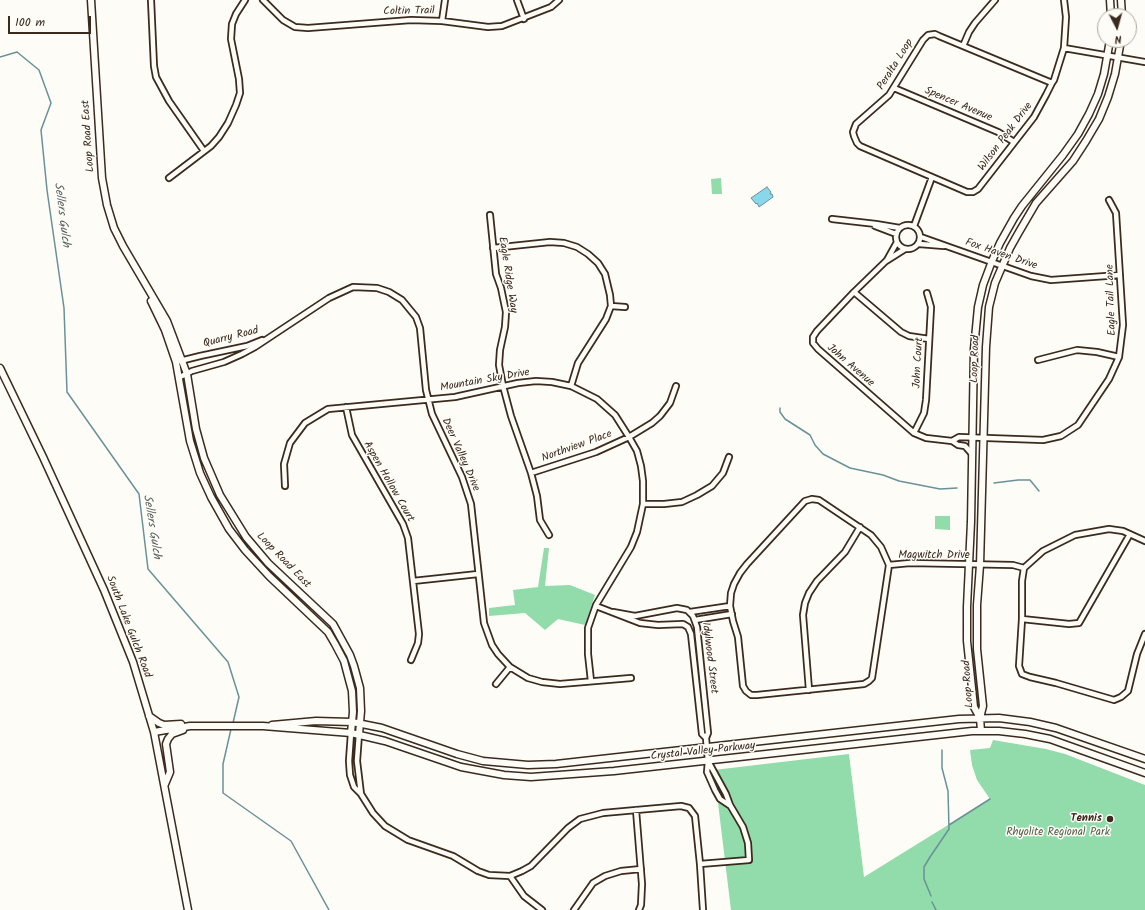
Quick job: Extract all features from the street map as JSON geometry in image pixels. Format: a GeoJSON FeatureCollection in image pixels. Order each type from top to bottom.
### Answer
{"type":"FeatureCollection","features":[{"type":"Feature","properties":{"kind":"street","name":"Loop Road East"},"geometry":{"type":"LineString","coordinates":[[91,0],[102,178],[107,205],[114,228],[167,321],[180,361],[187,374],[196,429],[204,458],[220,494],[246,537],[268,563],[333,624],[345,645],[354,666],[360,688],[359,734]]}},
{"type":"Feature","properties":{"kind":"street"},"geometry":{"type":"LineString","coordinates":[[150,0],[156,77],[169,101],[204,151]]}},
{"type":"Feature","properties":{"kind":"street"},"geometry":{"type":"LineString","coordinates":[[169,178],[204,151],[218,138],[225,128],[236,105],[240,92],[231,38],[232,24],[236,14],[246,0]]}},
{"type":"Feature","properties":{"kind":"street","name":"Coltin Trail"},"geometry":{"type":"LineString","coordinates":[[263,0],[283,20],[295,27],[308,28],[411,20],[442,21],[496,27],[524,19],[551,7],[559,0]]}},
{"type":"Feature","properties":{"kind":"street"},"geometry":{"type":"LineString","coordinates":[[442,21],[445,0]]}},
{"type":"Feature","properties":{"kind":"street"},"geometry":{"type":"LineString","coordinates":[[517,0],[524,19]]}},
{"type":"Feature","properties":{"kind":"street"},"geometry":{"type":"LineString","coordinates":[[963,46],[972,28],[995,0]]}},
{"type":"Feature","properties":{"kind":"street","name":"Wilson Peak Drive"},"geometry":{"type":"LineString","coordinates":[[932,177],[967,192],[973,192],[978,188],[1034,117],[1052,84],[1064,48],[1066,17],[1064,0]]}},
{"type":"Feature","properties":{"kind":"street","name":"Peralta Loop"},"geometry":{"type":"LineString","coordinates":[[932,177],[860,146],[855,139],[853,132],[856,124],[885,100],[923,40],[928,35],[935,34],[1052,84]]}},
{"type":"Feature","properties":{"kind":"street"},"geometry":{"type":"LineString","coordinates":[[1064,48],[1145,62]]}},
{"type":"Feature","properties":{"kind":"street","name":"Loop Road"},"geometry":{"type":"LineString","coordinates":[[980,718],[974,707],[967,641],[975,327],[983,285],[1000,243],[1022,206],[1078,134],[1098,94],[1109,48]]}},
{"type":"Feature","properties":{"kind":"street","name":"Loop Road"},"geometry":{"type":"LineString","coordinates":[[980,718],[983,706],[977,648],[977,605],[980,565],[986,347],[989,307],[995,283],[1002,265],[1019,232],[1036,203],[1073,161],[1099,119],[1112,86],[1120,48]]}},
{"type":"Feature","properties":{"kind":"street","name":"Spencer Avenue"},"geometry":{"type":"LineString","coordinates":[[894,88],[998,132],[1014,142]]}},
{"type":"Feature","properties":{"kind":"street"},"geometry":{"type":"LineString","coordinates":[[914,226],[932,177]]}},
{"type":"Feature","properties":{"kind":"street","name":"Eagle Tail Lane"},"geometry":{"type":"LineString","coordinates":[[972,438],[1044,440],[1061,436],[1078,425],[1109,379],[1119,357],[1123,325],[1116,213],[1109,200]]}},
{"type":"Feature","properties":{"kind":"street","name":"Eagle Ridge Way"},"geometry":{"type":"LineString","coordinates":[[490,215],[496,274],[501,288],[506,312],[499,365],[511,416],[531,473],[537,496],[540,520],[549,535]]}},
{"type":"Feature","properties":{"kind":"street"},"geometry":{"type":"LineString","coordinates":[[832,219],[866,222],[900,228]]}},
{"type":"Feature","properties":{"kind":"street"},"geometry":{"type":"LineString","coordinates":[[866,222],[896,234]]}},
{"type":"Feature","properties":{"kind":"street"},"geometry":{"type":"LineString","coordinates":[[907,225],[914,226],[918,229],[921,237],[918,244],[911,249],[905,249],[897,242],[896,234],[900,228],[907,225]]}},
{"type":"Feature","properties":{"kind":"street","name":"Fox Haven Drive"},"geometry":{"type":"LineString","coordinates":[[921,237],[1031,276],[1051,280],[1120,275]]}},
{"type":"Feature","properties":{"kind":"street"},"geometry":{"type":"LineString","coordinates":[[493,248],[550,242],[564,243],[577,247],[588,254],[598,263],[605,274],[610,291],[611,306],[606,319],[578,363],[571,386]]}},
{"type":"Feature","properties":{"kind":"street","name":"John Avenue"},"geometry":{"type":"LineString","coordinates":[[886,261],[897,242]]}},
{"type":"Feature","properties":{"kind":"street","name":"Fox Haven Drive"},"geometry":{"type":"LineString","coordinates":[[918,244],[947,246]]}},
{"type":"Feature","properties":{"kind":"street","name":"John Avenue"},"geometry":{"type":"LineString","coordinates":[[905,249],[886,261],[854,292],[813,336],[814,343],[818,350],[914,433],[926,438],[952,441],[958,445],[965,446],[972,454]]}},
{"type":"Feature","properties":{"kind":"street","name":"Deer Valley Drive"},"geometry":{"type":"LineString","coordinates":[[267,338],[342,291],[353,287],[364,286],[377,288],[389,292],[402,300],[416,317],[420,328],[428,400],[432,414],[462,477],[469,497],[473,515],[484,624],[487,635],[498,654],[510,667],[528,678],[542,682],[560,684],[631,678]]}},
{"type":"Feature","properties":{"kind":"street"},"geometry":{"type":"LineString","coordinates":[[854,292],[901,332],[920,339],[929,340]]}},
{"type":"Feature","properties":{"kind":"street","name":"John Court"},"geometry":{"type":"LineString","coordinates":[[914,433],[921,421],[926,407],[931,307],[927,293]]}},
{"type":"Feature","properties":{"kind":"street"},"geometry":{"type":"LineString","coordinates":[[611,306],[625,307]]}},
{"type":"Feature","properties":{"kind":"street","name":"Quarry Road"},"geometry":{"type":"LineString","coordinates":[[180,361],[248,346],[267,338]]}},
{"type":"Feature","properties":{"kind":"street","name":"Quarry Road"},"geometry":{"type":"LineString","coordinates":[[180,377],[192,371],[224,362],[242,354],[255,348],[267,338]]}},
{"type":"Feature","properties":{"kind":"street"},"geometry":{"type":"LineString","coordinates":[[1038,360],[1077,350],[1097,352],[1119,357]]}},
{"type":"Feature","properties":{"kind":"street","name":"Loop Road East"},"geometry":{"type":"LineString","coordinates":[[180,361],[180,377],[190,441],[200,473],[211,497],[229,529],[245,550],[269,576],[328,632],[336,644],[344,661],[350,682],[353,702],[351,733]]}},
{"type":"Feature","properties":{"kind":"street","name":"South Lake Gulch Road"},"geometry":{"type":"LineString","coordinates":[[0,368],[43,456],[104,590],[133,662],[154,732],[188,910]]}},
{"type":"Feature","properties":{"kind":"street","name":"Mountain Sky Drive"},"geometry":{"type":"LineString","coordinates":[[285,486],[284,464],[290,443],[305,423],[328,410],[454,397],[503,386],[536,381],[552,382],[571,386],[597,399],[615,414],[629,437],[637,452],[643,481],[642,504],[637,532],[631,547],[596,606],[588,628],[588,654],[591,681]]}},
{"type":"Feature","properties":{"kind":"street","name":"Northview Place"},"geometry":{"type":"LineString","coordinates":[[531,473],[596,452],[629,437],[652,423],[660,416],[670,403],[676,386]]}},
{"type":"Feature","properties":{"kind":"street","name":"Aspen Hollow Court"},"geometry":{"type":"LineString","coordinates":[[346,407],[348,422],[355,442],[403,524],[408,538],[411,552],[419,634],[418,644],[411,660]]}},
{"type":"Feature","properties":{"kind":"street","name":"John Avenue"},"geometry":{"type":"LineString","coordinates":[[952,441],[959,437],[972,438]]}},
{"type":"Feature","properties":{"kind":"street"},"geometry":{"type":"LineString","coordinates":[[642,504],[682,502],[697,495],[712,486],[724,473],[729,457]]}},
{"type":"Feature","properties":{"kind":"street"},"geometry":{"type":"LineString","coordinates":[[812,499],[819,500],[871,535],[881,547],[889,565],[872,678],[869,681],[864,684],[757,695],[751,695],[746,691],[743,686],[738,637],[730,606],[731,593],[740,573],[747,564],[805,501],[812,499]]}},
{"type":"Feature","properties":{"kind":"street"},"geometry":{"type":"LineString","coordinates":[[809,690],[803,615],[805,603],[809,592],[817,581],[845,552],[860,528]]}},
{"type":"Feature","properties":{"kind":"street"},"geometry":{"type":"LineString","coordinates":[[1145,541],[1123,531],[1109,530],[1075,535],[1043,551],[1024,568],[1022,581],[1022,619],[1019,666],[1022,674],[1030,677],[1114,700],[1122,698],[1128,691],[1137,654],[1145,634]]}},
{"type":"Feature","properties":{"kind":"street"},"geometry":{"type":"LineString","coordinates":[[1022,619],[1069,624],[1079,622],[1130,534]]}},
{"type":"Feature","properties":{"kind":"street","name":"Magwitch Drive"},"geometry":{"type":"LineString","coordinates":[[889,565],[910,563],[1013,565],[1024,568]]}},
{"type":"Feature","properties":{"kind":"street"},"geometry":{"type":"LineString","coordinates":[[413,581],[478,574]]}},
{"type":"Feature","properties":{"kind":"street","name":"Idylwood Street"},"geometry":{"type":"LineString","coordinates":[[596,606],[632,620],[649,624],[683,624],[688,627],[691,634],[702,734],[706,738]]}},
{"type":"Feature","properties":{"kind":"street"},"geometry":{"type":"LineString","coordinates":[[690,612],[730,606]]}},
{"type":"Feature","properties":{"kind":"street","name":"Idylwood Street"},"geometry":{"type":"LineString","coordinates":[[613,612],[635,616],[677,608],[690,612],[695,620],[708,733],[706,738],[708,761],[707,772],[720,799],[730,805],[743,827],[748,843],[749,860],[700,864]]}},
{"type":"Feature","properties":{"kind":"street"},"geometry":{"type":"LineString","coordinates":[[695,620],[732,614]]}},
{"type":"Feature","properties":{"kind":"street"},"geometry":{"type":"LineString","coordinates":[[496,684],[510,667]]}},
{"type":"Feature","properties":{"kind":"street"},"geometry":{"type":"LineString","coordinates":[[149,716],[164,725],[183,724],[190,726]]}},
{"type":"Feature","properties":{"kind":"street"},"geometry":{"type":"LineString","coordinates":[[980,718],[981,731]]}},
{"type":"Feature","properties":{"kind":"street","name":"Crystal Valley Parkway"},"geometry":{"type":"LineString","coordinates":[[262,726],[302,721],[360,723],[388,730],[468,757],[512,765],[556,764],[959,719],[980,718],[1014,720],[1044,725],[1070,732],[1145,759]]}},
{"type":"Feature","properties":{"kind":"street"},"geometry":{"type":"LineString","coordinates":[[165,786],[170,772],[166,744],[168,739],[172,734],[190,726]]}},
{"type":"Feature","properties":{"kind":"street","name":"Crystal Valley Parkway"},"geometry":{"type":"LineString","coordinates":[[154,732],[190,726],[262,726],[351,733],[385,741],[461,767],[492,774],[545,776],[614,771],[858,743],[981,731],[1025,734],[1044,738],[1074,747],[1145,773]]}},
{"type":"Feature","properties":{"kind":"street"},"geometry":{"type":"LineString","coordinates":[[351,733],[349,761],[350,775],[354,787],[361,794],[373,813],[385,826],[408,840],[453,856],[478,871],[489,875],[510,876],[531,866],[568,828],[580,819],[603,813],[681,806],[689,808],[696,820],[703,910]]}},
{"type":"Feature","properties":{"kind":"street"},"geometry":{"type":"LineString","coordinates":[[359,734],[357,761],[361,794]]}},
{"type":"Feature","properties":{"kind":"street"},"geometry":{"type":"LineString","coordinates":[[636,810],[642,884],[641,905],[639,910]]}},
{"type":"Feature","properties":{"kind":"street"},"geometry":{"type":"LineString","coordinates":[[574,910],[593,883],[605,876],[620,871],[641,869]]}},
{"type":"Feature","properties":{"kind":"street"},"geometry":{"type":"LineString","coordinates":[[510,876],[524,896],[542,910]]}},
{"type":"Feature","properties":{"kind":"green space"},"geometry":{"type":"Polygon","coordinates":[[[721,178],[722,194],[712,194],[711,179],[721,178]]]}},
{"type":"Feature","properties":{"kind":"green space"},"geometry":{"type":"Polygon","coordinates":[[[935,516],[950,516],[950,530],[935,529],[935,516]]]}},
{"type":"Feature","properties":{"kind":"green space"},"geometry":{"type":"Polygon","coordinates":[[[544,548],[549,548],[545,586],[570,585],[595,595],[585,625],[558,619],[545,630],[525,613],[489,616],[489,608],[515,605],[513,590],[538,587],[544,548]]]}},
{"type":"Feature","properties":{"kind":"green space","name":"Rhyolite Regional Park"},"geometry":{"type":"Polygon","coordinates":[[[993,740],[1046,749],[1065,754],[1145,785],[1145,910],[731,910],[714,770],[849,754],[864,877],[990,799],[977,780],[972,765],[970,750],[990,748],[993,740]]]}},
{"type":"Feature","properties":{"kind":"water"},"geometry":{"type":"Polygon","coordinates":[[[767,187],[773,197],[759,207],[751,198],[767,187]]]}},
{"type":"Feature","properties":{"kind":"waterway","name":"Sellers Gulch"},"geometry":{"type":"LineString","coordinates":[[0,57],[17,52],[39,70],[51,103],[41,130],[47,190],[64,308],[67,392],[139,494],[148,569],[228,662],[239,697],[233,723]]}},
{"type":"Feature","properties":{"kind":"waterway"},"geometry":{"type":"LineString","coordinates":[[780,408],[780,412],[785,419],[810,435],[815,445],[823,454],[850,468],[883,475],[899,481],[940,489],[957,488]]}},
{"type":"Feature","properties":{"kind":"waterway"},"geometry":{"type":"LineString","coordinates":[[994,483],[1030,480],[1039,491]]}},
{"type":"Feature","properties":{"kind":"waterway","name":"Sellers Gulch"},"geometry":{"type":"LineString","coordinates":[[231,729],[223,764],[223,793],[291,841],[329,910]]}},
{"type":"Feature","properties":{"kind":"waterway"},"geometry":{"type":"LineString","coordinates":[[931,896],[924,879],[924,867],[949,829],[948,791],[942,768],[942,750]]}},
{"type":"Feature","properties":{"kind":"waterway"},"geometry":{"type":"LineString","coordinates":[[949,825],[990,799]]}},
{"type":"Feature","properties":{"kind":"waterway"},"geometry":{"type":"LineString","coordinates":[[932,902],[936,910]]}},
{"type":"Feature","properties":{"kind":"place","name":"Tennis"},"geometry":{"type":"Point","coordinates":[1110,819]}}]}
